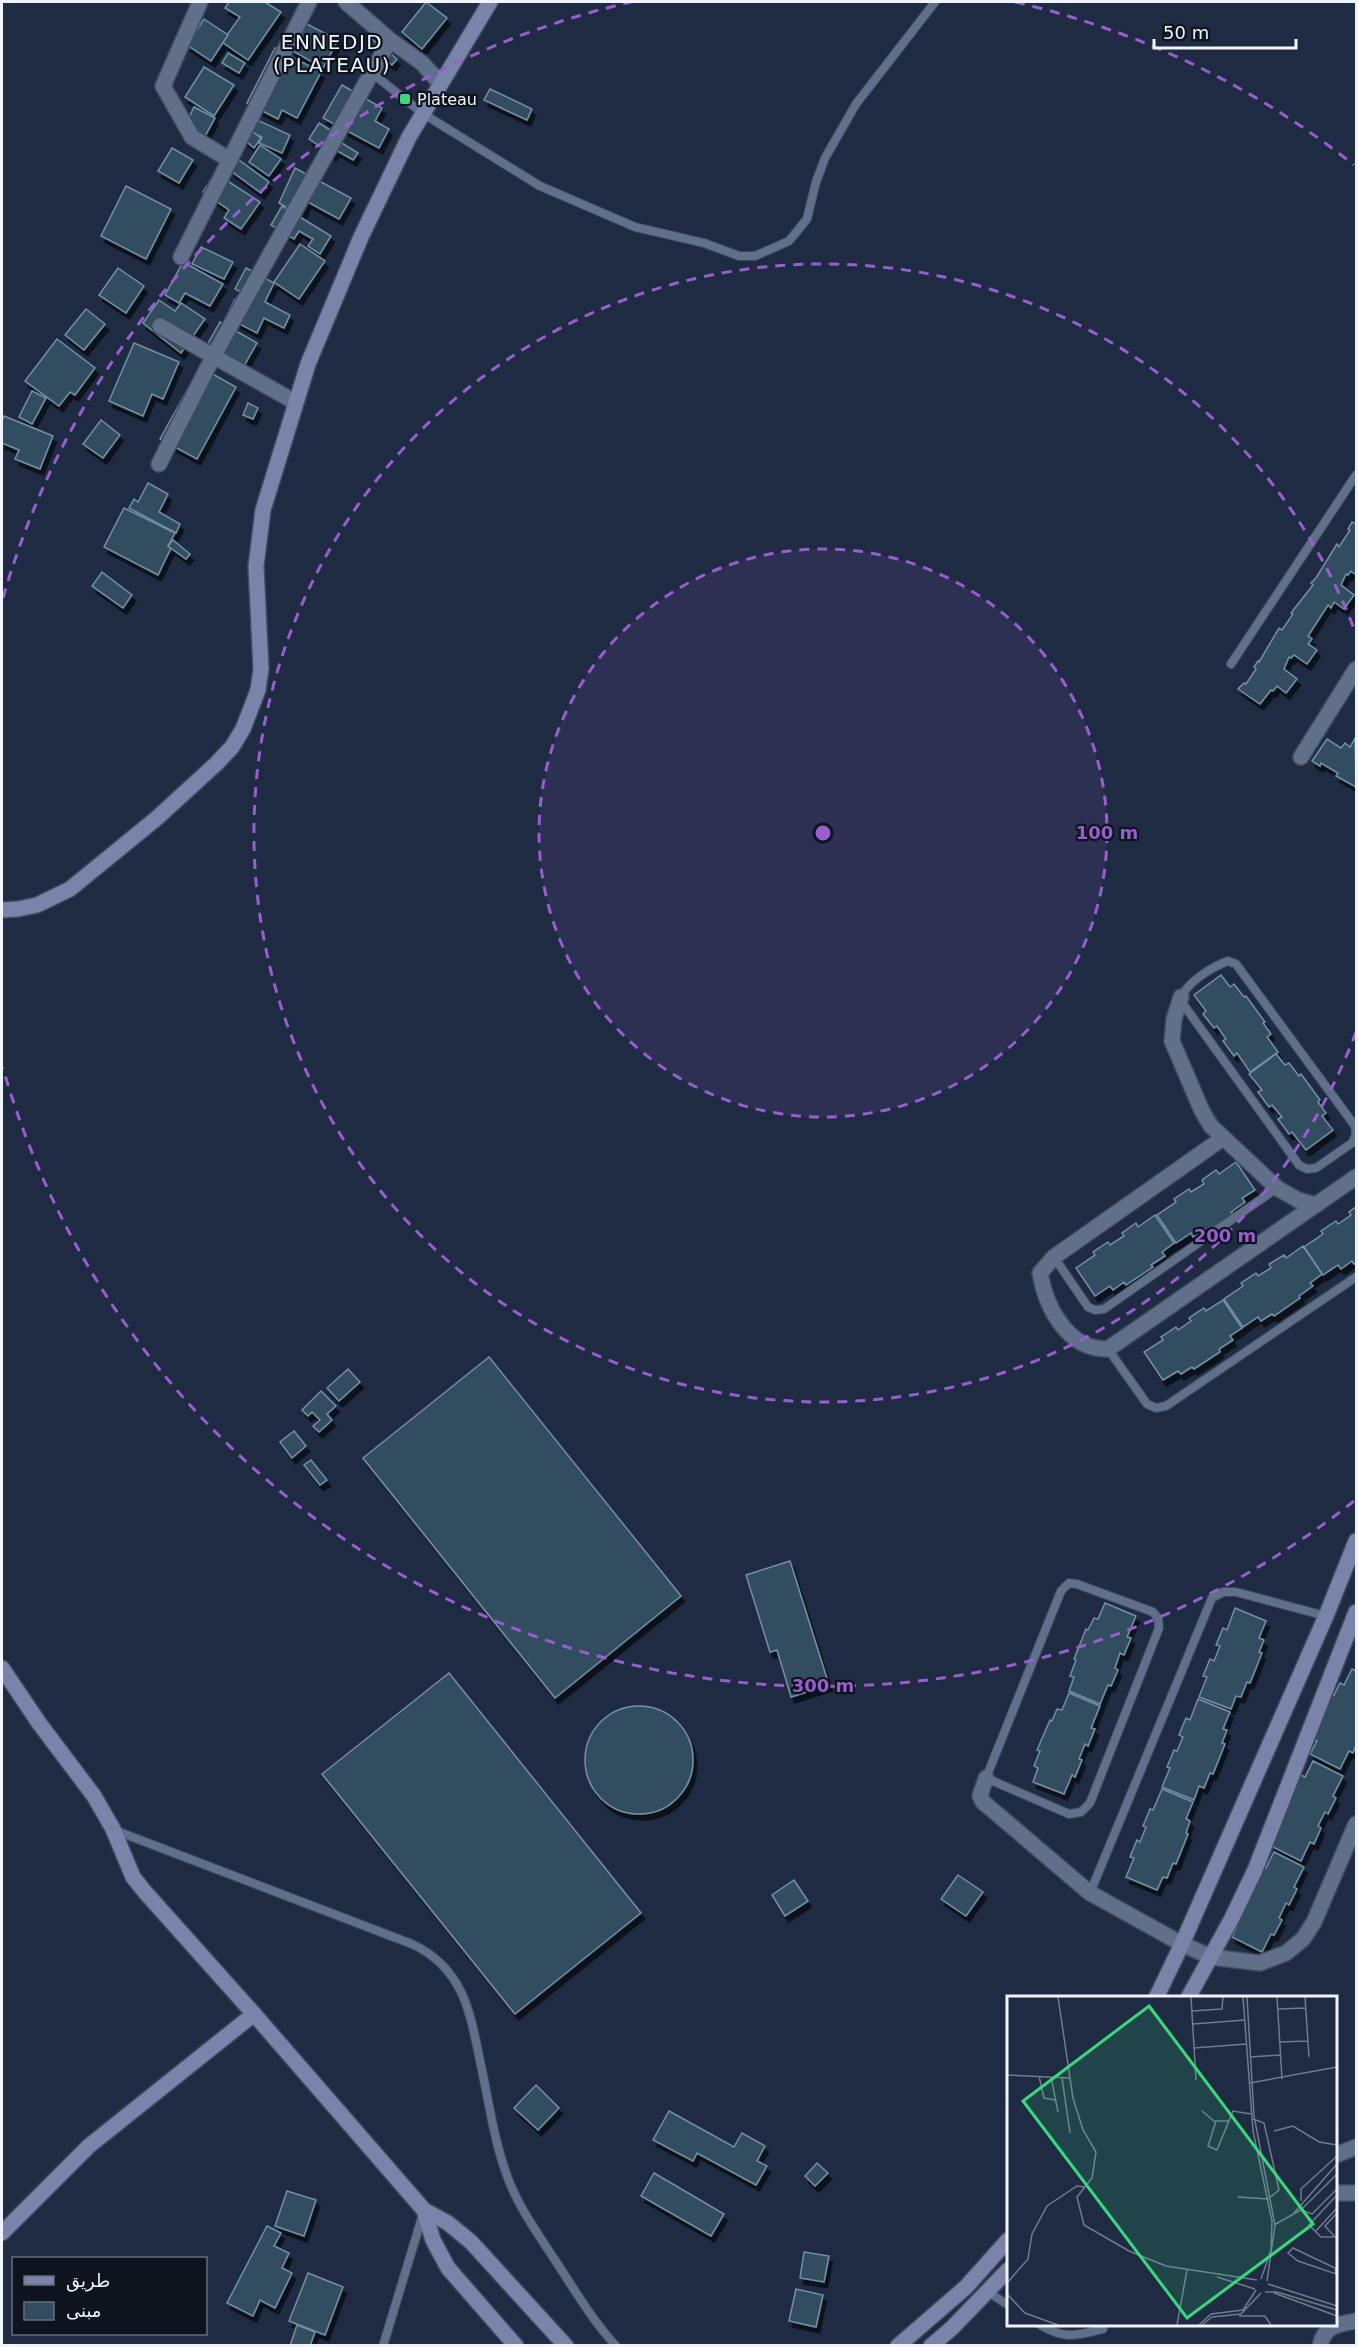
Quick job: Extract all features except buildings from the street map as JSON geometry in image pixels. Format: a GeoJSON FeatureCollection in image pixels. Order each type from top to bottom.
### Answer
{"type":"FeatureCollection","features":[{"type":"Feature","properties":{"kind":"main road"},"geometry":{"type":"LineString","coordinates":[[2,910],[37,905],[70,889],[157,818],[232,747],[243,729],[258,690],[261,669],[256,566],[258,538],[263,510],[295,402],[308,364],[361,237],[422,113],[490,2]]}},
{"type":"Feature","properties":{"kind":"main road"},"geometry":{"type":"LineString","coordinates":[[1157,1996],[1326,1616],[1356,1541]]}},
{"type":"Feature","properties":{"kind":"main road"},"geometry":{"type":"LineString","coordinates":[[1189,1996],[1255,1870],[1356,1612]]}},
{"type":"Feature","properties":{"kind":"main road"},"geometry":{"type":"LineString","coordinates":[[2,1668],[39,1724],[83,1779],[113,1829],[133,1877],[424,2210],[448,2223],[471,2242],[566,2346]]}},
{"type":"Feature","properties":{"kind":"main road"},"geometry":{"type":"LineString","coordinates":[[2,2233],[89,2146],[254,2013]]}},
{"type":"Feature","properties":{"kind":"main road"},"geometry":{"type":"LineString","coordinates":[[424,2210],[433,2240],[448,2268],[516,2346]]}},
{"type":"Feature","properties":{"kind":"main road"},"geometry":{"type":"LineString","coordinates":[[898,2346],[937,2314],[981,2272],[1007,2241]]}},
{"type":"Feature","properties":{"kind":"main road"},"geometry":{"type":"LineString","coordinates":[[931,2346],[1007,2271]]}},
{"type":"Feature","properties":{"kind":"main road"},"geometry":{"type":"LineString","coordinates":[[981,2272],[991,2288]]}},
{"type":"Feature","properties":{"kind":"street"},"geometry":{"type":"LineString","coordinates":[[200,2],[163,86],[192,137],[230,160]]}},
{"type":"Feature","properties":{"kind":"street"},"geometry":{"type":"LineString","coordinates":[[182,256],[309,2]]}},
{"type":"Feature","properties":{"kind":"street"},"geometry":{"type":"LineString","coordinates":[[346,2],[390,40],[422,63],[440,83]]}},
{"type":"Feature","properties":{"kind":"street"},"geometry":{"type":"LineString","coordinates":[[159,464],[214,355],[390,40]]}},
{"type":"Feature","properties":{"kind":"street"},"geometry":{"type":"LineString","coordinates":[[160,326],[295,402]]}},
{"type":"Feature","properties":{"kind":"street"},"geometry":{"type":"LineString","coordinates":[[1301,756],[1356,669]]}},
{"type":"Feature","properties":{"kind":"street"},"geometry":{"type":"LineString","coordinates":[[1181,997],[1174,1019],[1172,1041],[1202,1111],[1211,1126],[1277,1188],[1298,1200],[1316,1205]]}},
{"type":"Feature","properties":{"kind":"street"},"geometry":{"type":"LineString","coordinates":[[1223,1138],[1054,1257],[1040,1274],[1044,1294],[1059,1322],[1079,1342],[1096,1349],[1108,1349],[1356,1177]]}},
{"type":"Feature","properties":{"kind":"street"},"geometry":{"type":"LineString","coordinates":[[986,1778],[980,1796],[983,1802],[1090,1893],[1182,1944],[1211,1957],[1260,1963],[1286,1953],[1303,1940],[1314,1922],[1356,1824]]}},
{"type":"Feature","properties":{"kind":"street"},"geometry":{"type":"LineString","coordinates":[[1337,2154],[1356,2147]]}},
{"type":"Feature","properties":{"kind":"street"},"geometry":{"type":"LineString","coordinates":[[1337,2193],[1355,2196]]}},
{"type":"Feature","properties":{"kind":"street"},"geometry":{"type":"LineString","coordinates":[[1337,2326],[1356,2322]]}},
{"type":"Feature","properties":{"kind":"street"},"geometry":{"type":"LineString","coordinates":[[1320,2346],[1321,2339],[1330,2327],[1335,2326]]}},
{"type":"Feature","properties":{"kind":"lane"},"geometry":{"type":"LineString","coordinates":[[372,73],[422,113],[540,186],[635,227],[704,243],[739,256],[755,256],[789,241],[807,219],[825,158],[856,104],[935,2]]}},
{"type":"Feature","properties":{"kind":"lane"},"geometry":{"type":"LineString","coordinates":[[1231,664],[1356,475]]}},
{"type":"Feature","properties":{"kind":"lane"},"geometry":{"type":"LineString","coordinates":[[1228,961],[1236,964],[1355,1126],[1356,1135],[1352,1143],[1316,1168],[1307,1169],[1299,1165],[1183,1004],[1181,997],[1185,989],[1219,964],[1228,961]]}},
{"type":"Feature","properties":{"kind":"lane"},"geometry":{"type":"LineString","coordinates":[[1054,1257],[1088,1307],[1095,1310],[1104,1309],[1277,1188]]}},
{"type":"Feature","properties":{"kind":"lane"},"geometry":{"type":"LineString","coordinates":[[1108,1349],[1147,1404],[1155,1408],[1166,1406],[1356,1277]]}},
{"type":"Feature","properties":{"kind":"lane"},"geometry":{"type":"LineString","coordinates":[[1069,1583],[1153,1612],[1158,1618],[1159,1628],[1090,1803],[1081,1812],[1069,1814],[986,1778],[1061,1591],[1069,1583]]}},
{"type":"Feature","properties":{"kind":"lane"},"geometry":{"type":"LineString","coordinates":[[1090,1893],[1212,1598],[1223,1592],[1236,1592],[1326,1616]]}},
{"type":"Feature","properties":{"kind":"lane"},"geometry":{"type":"LineString","coordinates":[[113,1829],[412,1944],[424,1950],[445,1967],[466,2001],[498,2146],[517,2200],[594,2320],[616,2346]]}},
{"type":"Feature","properties":{"kind":"lane"},"geometry":{"type":"LineString","coordinates":[[383,2346],[424,2210]]}},
{"type":"Feature","properties":{"kind":"lane"},"geometry":{"type":"LineString","coordinates":[[991,2288],[1007,2304]]}},
{"type":"Feature","properties":{"kind":"lane"},"geometry":{"type":"LineString","coordinates":[[1041,2326],[1065,2337],[1103,2329]]}},
{"type":"Feature","properties":{"kind":"place","name":"Plateau"},"geometry":{"type":"Point","coordinates":[405,99]}},
{"type":"Feature","properties":{"kind":"district","name":"ENNEDJD (PLATEAU)"},"geometry":{"type":"Point","coordinates":[332,54]}}]}
